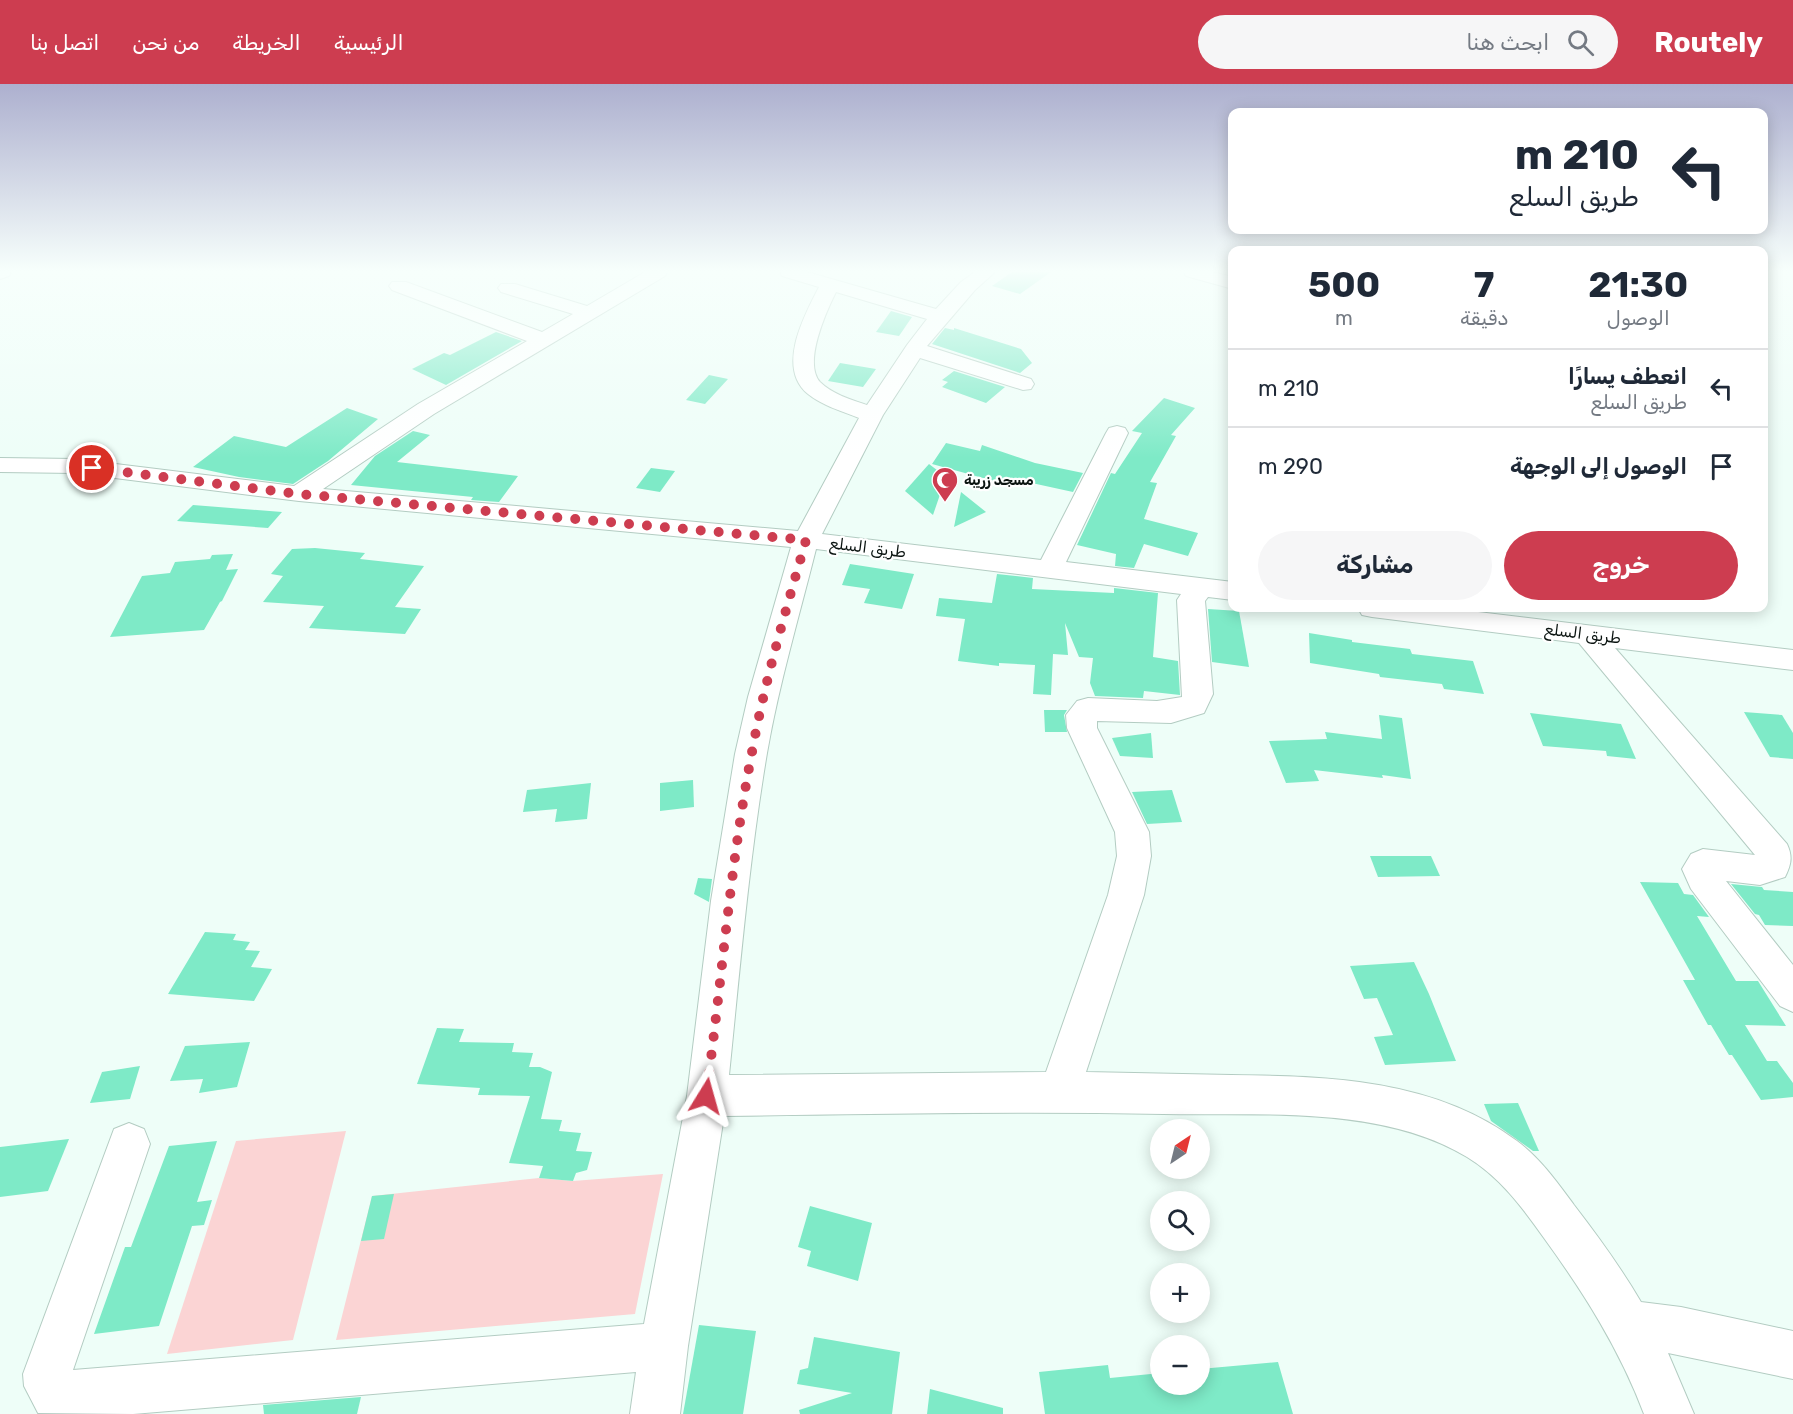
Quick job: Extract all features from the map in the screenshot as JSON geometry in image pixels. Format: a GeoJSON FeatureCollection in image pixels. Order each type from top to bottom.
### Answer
{"type":"FeatureCollection","features":[{"type":"Feature","properties":{"kind":"street"},"geometry":{"type":"LineString","coordinates":[[528,334],[541,339]]}},
{"type":"Feature","properties":{"kind":"street"},"geometry":{"type":"LineString","coordinates":[[299,494],[426,409],[549,334]]}},
{"type":"Feature","properties":{"kind":"street"},"geometry":{"type":"LineString","coordinates":[[810,334],[804,363],[805,377],[812,386],[836,400],[872,415]]}},
{"type":"Feature","properties":{"kind":"street"},"geometry":{"type":"LineString","coordinates":[[655,1414],[706,1096],[729,901],[751,754],[763,697],[806,540],[872,415],[925,334]]}},
{"type":"Feature","properties":{"kind":"street"},"geometry":{"type":"LineString","coordinates":[[914,349],[1023,384]]}},
{"type":"Feature","properties":{"kind":"street"},"geometry":{"type":"LineString","coordinates":[[1050,569],[1117,433]]}},
{"type":"Feature","properties":{"kind":"street","name":"طريق السلع"},"geometry":{"type":"LineString","coordinates":[[0,465],[75,466],[299,494],[806,540],[1228,590]]}},
{"type":"Feature","properties":{"kind":"street"},"geometry":{"type":"LineString","coordinates":[[1059,1092],[1126,895],[1134,868],[1136,850],[1132,832],[1082,728],[1081,715],[1088,709],[1179,712],[1193,706],[1198,699],[1198,691],[1191,600],[1201,587]]}},
{"type":"Feature","properties":{"kind":"street","name":"طريق السلع"},"geometry":{"type":"LineString","coordinates":[[1405,612],[1793,660]]}},
{"type":"Feature","properties":{"kind":"street"},"geometry":{"type":"LineString","coordinates":[[1587,634],[1775,854],[1773,867],[1760,870],[1703,864],[1699,869],[1703,878],[1793,994]]}},
{"type":"Feature","properties":{"kind":"street"},"geometry":{"type":"LineString","coordinates":[[706,1096],[1059,1092],[1268,1096],[1338,1100],[1401,1109],[1452,1125],[1497,1151],[1535,1188],[1587,1258],[1629,1324],[1657,1380],[1670,1414]]}},
{"type":"Feature","properties":{"kind":"street"},"geometry":{"type":"LineString","coordinates":[[129,1144],[47,1374],[48,1386],[56,1396],[664,1347]]}},
{"type":"Feature","properties":{"kind":"street"},"geometry":{"type":"LineString","coordinates":[[1629,1324],[1793,1355]]}},
{"type":"Feature","properties":{"kind":"shaded area"},"geometry":{"type":"Polygon","coordinates":[[[346,1131],[293,1340],[167,1354],[236,1141],[346,1131]]]}},
{"type":"Feature","properties":{"kind":"shaded area"},"geometry":{"type":"Polygon","coordinates":[[[663,1174],[635,1314],[336,1340],[372,1196],[539,1178],[573,1181],[663,1174]]]}},
{"type":"Feature","properties":{"kind":"building"},"geometry":{"type":"Polygon","coordinates":[[[492,334],[502,334],[522,341],[446,385],[412,369],[444,353],[450,355],[492,334]]]}},
{"type":"Feature","properties":{"kind":"building"},"geometry":{"type":"Polygon","coordinates":[[[940,334],[973,334],[1021,349],[1032,363],[1020,373],[932,344],[940,334]]]}},
{"type":"Feature","properties":{"kind":"building"},"geometry":{"type":"Polygon","coordinates":[[[840,363],[876,369],[863,387],[828,381],[840,363]]]}},
{"type":"Feature","properties":{"kind":"building"},"geometry":{"type":"Polygon","coordinates":[[[954,371],[1005,387],[986,403],[942,387],[948,382],[942,380],[954,371]]]}},
{"type":"Feature","properties":{"kind":"building"},"geometry":{"type":"Polygon","coordinates":[[[709,375],[728,379],[705,404],[686,400],[709,375]]]}},
{"type":"Feature","properties":{"kind":"building"},"geometry":{"type":"Polygon","coordinates":[[[1164,398],[1195,408],[1171,435],[1176,436],[1150,482],[1157,483],[1144,519],[1198,533],[1188,556],[1144,544],[1134,568],[1115,566],[1116,554],[1077,545],[1111,473],[1115,474],[1142,433],[1132,431],[1164,398]]]}},
{"type":"Feature","properties":{"kind":"building"},"geometry":{"type":"Polygon","coordinates":[[[347,408],[378,419],[328,461],[293,484],[239,477],[193,467],[234,436],[286,447],[347,408]]]}},
{"type":"Feature","properties":{"kind":"building"},"geometry":{"type":"Polygon","coordinates":[[[413,431],[430,435],[397,462],[518,476],[499,502],[471,500],[473,497],[351,485],[375,456],[413,431]]]}},
{"type":"Feature","properties":{"kind":"building"},"geometry":{"type":"Polygon","coordinates":[[[946,443],[980,451],[982,445],[1035,463],[1083,473],[1073,492],[1018,480],[1016,487],[932,464],[946,443]]]}},
{"type":"Feature","properties":{"kind":"building"},"geometry":{"type":"Polygon","coordinates":[[[929,464],[946,477],[933,515],[905,491],[929,464]]]}},
{"type":"Feature","properties":{"kind":"building"},"geometry":{"type":"Polygon","coordinates":[[[651,468],[675,471],[660,492],[636,488],[651,468]]]}},
{"type":"Feature","properties":{"kind":"building"},"geometry":{"type":"Polygon","coordinates":[[[961,492],[986,512],[954,527],[961,492]]]}},
{"type":"Feature","properties":{"kind":"building"},"geometry":{"type":"Polygon","coordinates":[[[193,505],[282,512],[268,528],[177,521],[193,505]]]}},
{"type":"Feature","properties":{"kind":"building"},"geometry":{"type":"Polygon","coordinates":[[[315,548],[365,553],[360,559],[424,566],[395,607],[421,609],[405,634],[309,628],[324,606],[263,602],[283,576],[271,574],[292,549],[315,548]]]}},
{"type":"Feature","properties":{"kind":"building"},"geometry":{"type":"Polygon","coordinates":[[[233,554],[226,570],[238,569],[204,630],[110,637],[142,576],[170,573],[175,562],[210,559],[212,555],[233,554]]]}},
{"type":"Feature","properties":{"kind":"building"},"geometry":{"type":"Polygon","coordinates":[[[850,564],[914,574],[902,609],[864,603],[870,589],[842,585],[850,564]]]}},
{"type":"Feature","properties":{"kind":"building"},"geometry":{"type":"Polygon","coordinates":[[[997,574],[1033,578],[1032,589],[1114,593],[1114,588],[1158,593],[1153,657],[1178,661],[1180,695],[1144,691],[1143,698],[1095,696],[1090,683],[1093,658],[1079,657],[1065,623],[1068,655],[1053,654],[1051,695],[1033,694],[1035,665],[999,663],[999,666],[958,661],[965,619],[936,616],[939,598],[992,603],[997,574]]]}},
{"type":"Feature","properties":{"kind":"building"},"geometry":{"type":"Polygon","coordinates":[[[1208,609],[1239,612],[1249,667],[1212,662],[1208,609]]]}},
{"type":"Feature","properties":{"kind":"building"},"geometry":{"type":"Polygon","coordinates":[[[1309,633],[1352,640],[1352,642],[1410,649],[1412,654],[1473,661],[1484,694],[1444,689],[1442,684],[1380,677],[1379,674],[1310,663],[1309,633]]]}},
{"type":"Feature","properties":{"kind":"building"},"geometry":{"type":"Polygon","coordinates":[[[1044,710],[1067,710],[1064,715],[1067,732],[1045,732],[1044,710]]]}},
{"type":"Feature","properties":{"kind":"building"},"geometry":{"type":"Polygon","coordinates":[[[1744,712],[1782,715],[1793,733],[1793,759],[1770,757],[1744,712]]]}},
{"type":"Feature","properties":{"kind":"building"},"geometry":{"type":"Polygon","coordinates":[[[1530,713],[1621,724],[1636,759],[1607,756],[1606,751],[1543,746],[1530,713]]]}},
{"type":"Feature","properties":{"kind":"building"},"geometry":{"type":"Polygon","coordinates":[[[1379,715],[1402,718],[1411,779],[1314,770],[1319,781],[1286,783],[1269,741],[1327,739],[1325,732],[1382,739],[1379,715]]]}},
{"type":"Feature","properties":{"kind":"building"},"geometry":{"type":"Polygon","coordinates":[[[1151,733],[1153,758],[1120,756],[1112,738],[1151,733]]]}},
{"type":"Feature","properties":{"kind":"building"},"geometry":{"type":"Polygon","coordinates":[[[693,780],[694,807],[660,811],[660,783],[693,780]]]}},
{"type":"Feature","properties":{"kind":"building"},"geometry":{"type":"Polygon","coordinates":[[[591,783],[587,819],[555,822],[557,809],[523,812],[527,790],[591,783]]]}},
{"type":"Feature","properties":{"kind":"building"},"geometry":{"type":"Polygon","coordinates":[[[1172,790],[1182,822],[1147,824],[1132,792],[1172,790]]]}},
{"type":"Feature","properties":{"kind":"building"},"geometry":{"type":"Polygon","coordinates":[[[1370,856],[1431,856],[1440,876],[1378,877],[1370,856]]]}},
{"type":"Feature","properties":{"kind":"building"},"geometry":{"type":"Polygon","coordinates":[[[698,878],[712,879],[709,902],[694,894],[698,878]]]}},
{"type":"Feature","properties":{"kind":"building"},"geometry":{"type":"Polygon","coordinates":[[[1640,882],[1678,883],[1684,894],[1693,895],[1709,917],[1697,916],[1736,981],[1758,981],[1786,1026],[1745,1025],[1767,1061],[1777,1061],[1793,1083],[1793,1097],[1761,1100],[1711,1025],[1708,1025],[1683,980],[1695,980],[1640,882]]]}},
{"type":"Feature","properties":{"kind":"building"},"geometry":{"type":"Polygon","coordinates":[[[1731,884],[1793,892],[1793,926],[1765,925],[1731,884]]]}},
{"type":"Feature","properties":{"kind":"building"},"geometry":{"type":"Polygon","coordinates":[[[205,932],[236,934],[233,940],[250,942],[245,950],[260,951],[251,967],[272,969],[254,1001],[168,994],[205,932]]]}},
{"type":"Feature","properties":{"kind":"building"},"geometry":{"type":"Polygon","coordinates":[[[1414,962],[1456,1061],[1385,1065],[1374,1037],[1393,1035],[1377,998],[1364,999],[1350,966],[1414,962]]]}},
{"type":"Feature","properties":{"kind":"building"},"geometry":{"type":"Polygon","coordinates":[[[437,1028],[464,1029],[459,1042],[514,1043],[512,1052],[533,1053],[529,1067],[540,1067],[552,1072],[541,1119],[562,1120],[559,1131],[581,1133],[576,1151],[592,1152],[587,1170],[576,1173],[573,1181],[539,1178],[543,1166],[509,1163],[530,1096],[478,1095],[480,1088],[417,1084],[437,1028]]]}},
{"type":"Feature","properties":{"kind":"building"},"geometry":{"type":"Polygon","coordinates":[[[250,1042],[237,1087],[199,1093],[203,1079],[170,1081],[185,1046],[250,1042]]]}},
{"type":"Feature","properties":{"kind":"building"},"geometry":{"type":"Polygon","coordinates":[[[140,1066],[130,1099],[90,1103],[102,1072],[140,1066]]]}},
{"type":"Feature","properties":{"kind":"building"},"geometry":{"type":"Polygon","coordinates":[[[1518,1103],[1539,1151],[1533,1151],[1491,1121],[1484,1104],[1518,1103]]]}},
{"type":"Feature","properties":{"kind":"building"},"geometry":{"type":"Polygon","coordinates":[[[69,1139],[48,1191],[0,1197],[0,1147],[69,1139]]]}},
{"type":"Feature","properties":{"kind":"building"},"geometry":{"type":"Polygon","coordinates":[[[217,1141],[197,1202],[212,1200],[204,1225],[192,1226],[159,1326],[94,1334],[125,1247],[131,1247],[169,1146],[217,1141]]]}},
{"type":"Feature","properties":{"kind":"building"},"geometry":{"type":"Polygon","coordinates":[[[394,1194],[384,1239],[361,1241],[372,1196],[394,1194]]]}},
{"type":"Feature","properties":{"kind":"building"},"geometry":{"type":"Polygon","coordinates":[[[810,1206],[872,1223],[858,1281],[807,1266],[811,1251],[798,1247],[810,1206]]]}},
{"type":"Feature","properties":{"kind":"building"},"geometry":{"type":"Polygon","coordinates":[[[699,1325],[756,1331],[743,1414],[683,1414],[699,1325]]]}},
{"type":"Feature","properties":{"kind":"building"},"geometry":{"type":"Polygon","coordinates":[[[814,1337],[900,1352],[892,1414],[800,1414],[799,1410],[852,1393],[797,1384],[800,1370],[808,1368],[814,1337]]]}},
{"type":"Feature","properties":{"kind":"building"},"geometry":{"type":"Polygon","coordinates":[[[1278,1362],[1293,1414],[1045,1414],[1039,1372],[1108,1365],[1110,1378],[1150,1374],[1150,1395],[1210,1395],[1210,1368],[1278,1362]]]}},
{"type":"Feature","properties":{"kind":"building"},"geometry":{"type":"Polygon","coordinates":[[[930,1389],[1003,1408],[1003,1414],[927,1414],[930,1389]]]}},
{"type":"Feature","properties":{"kind":"building"},"geometry":{"type":"Polygon","coordinates":[[[361,1397],[357,1414],[264,1414],[263,1405],[361,1397]]]}},
{"type":"Feature","properties":{"kind":"place","name":"مسجد زريبة"},"geometry":{"type":"Point","coordinates":[945,503]}},
{"type":"Feature","properties":{"kind":"route"},"geometry":{"type":"LineString","coordinates":[[92,468],[299,494],[806,540],[763,697],[751,754],[729,901],[706,1096]]}}]}
